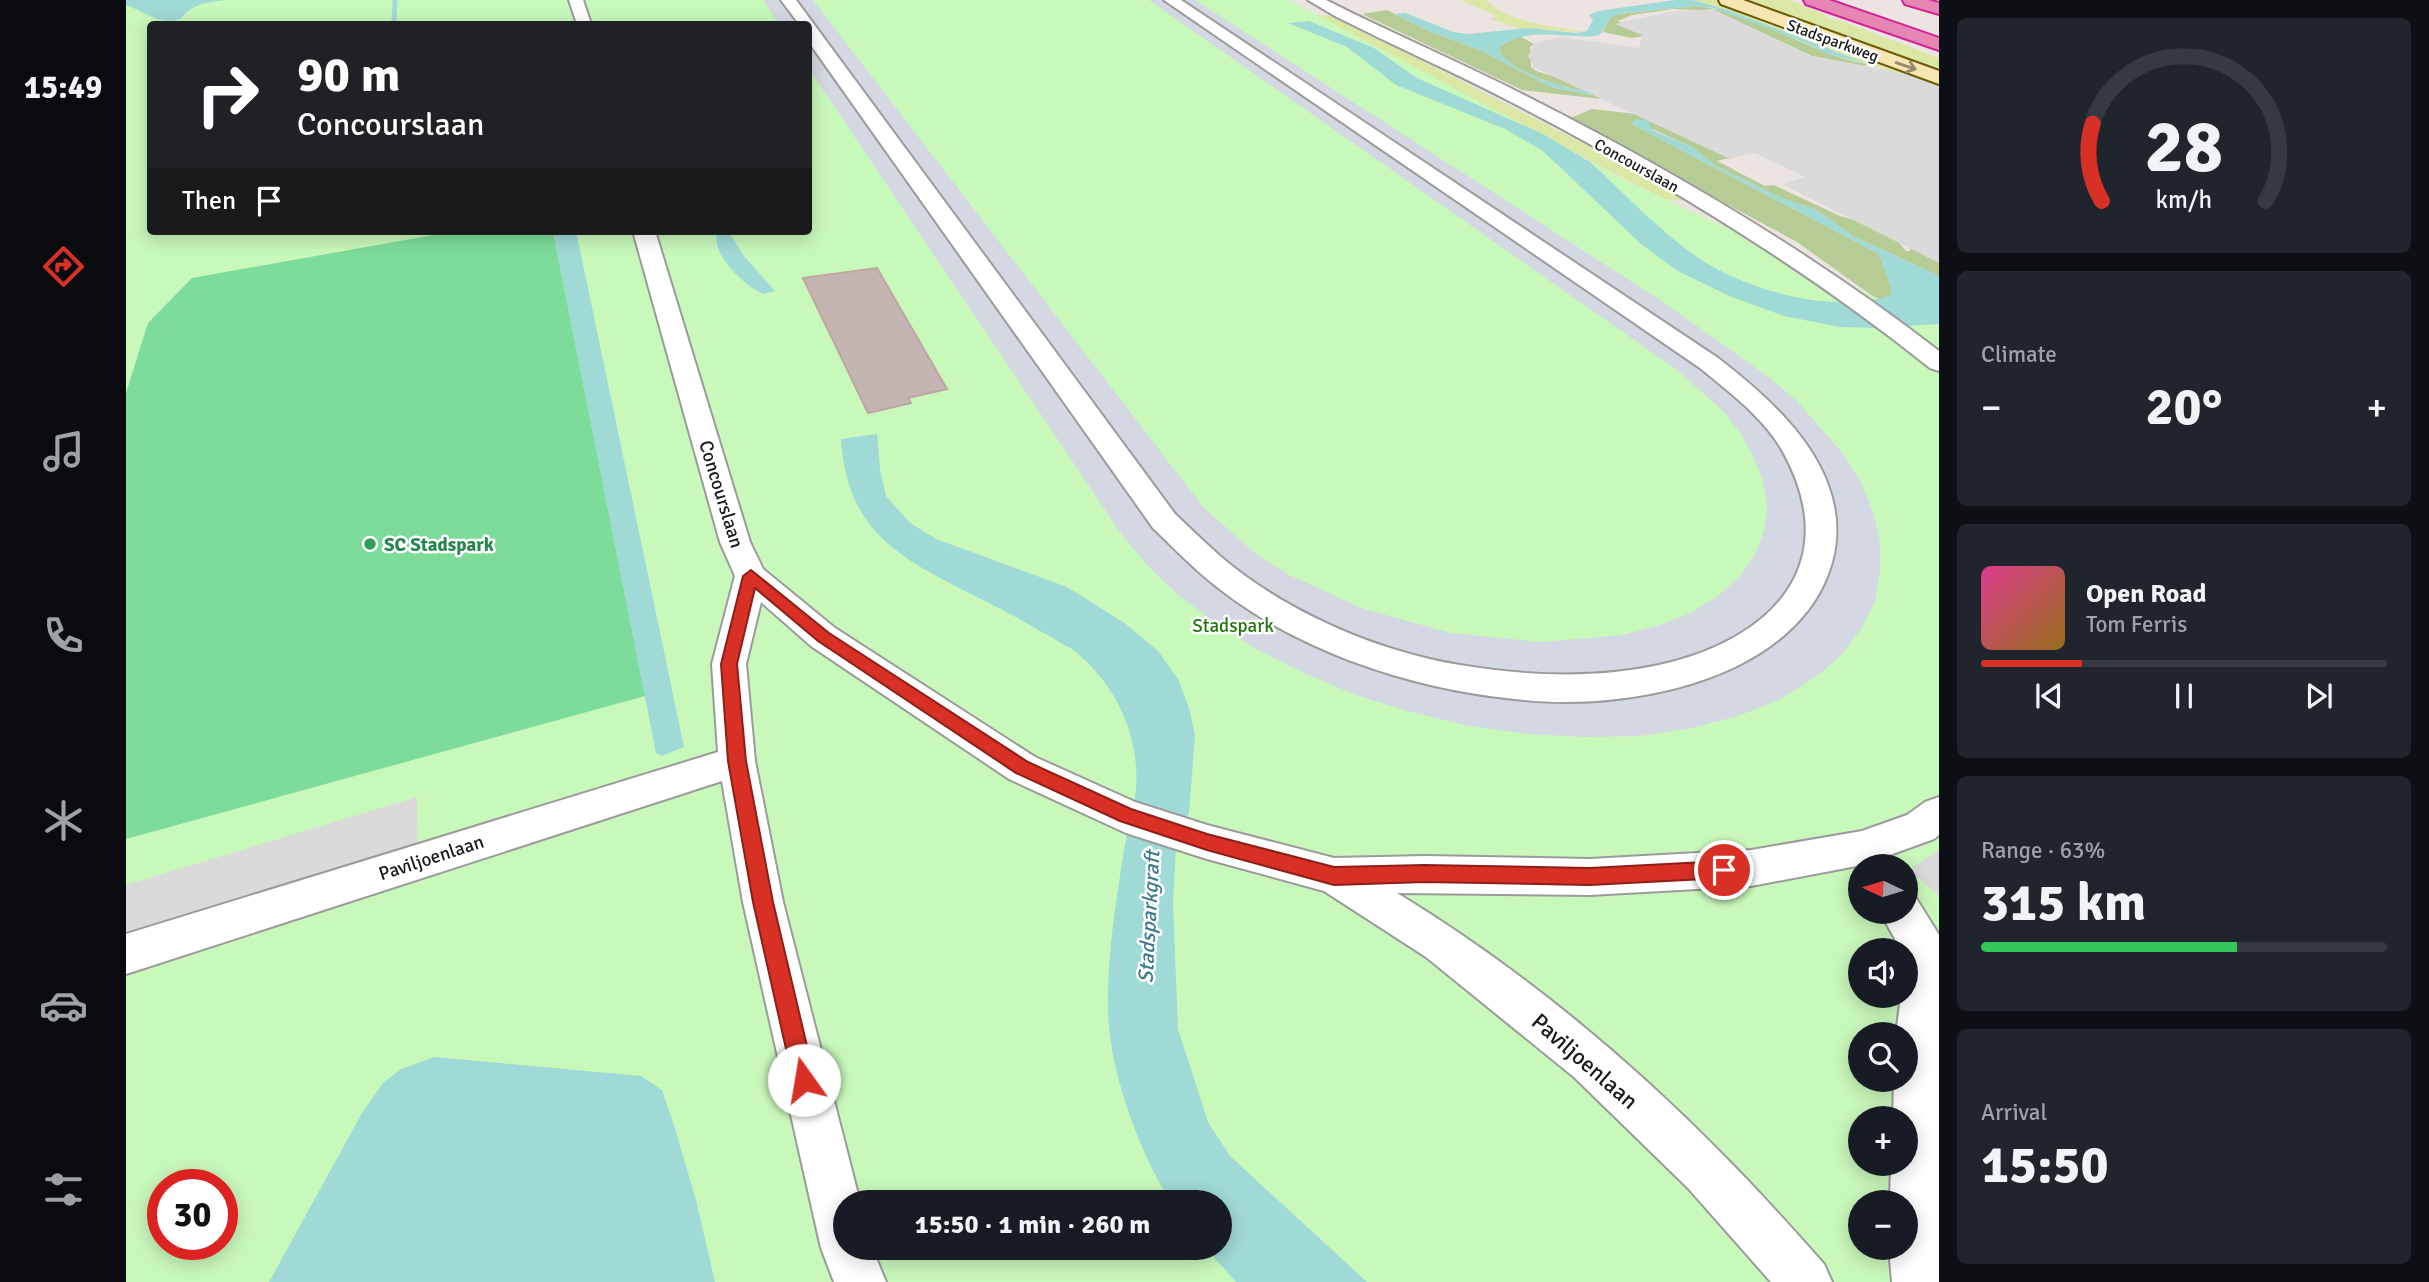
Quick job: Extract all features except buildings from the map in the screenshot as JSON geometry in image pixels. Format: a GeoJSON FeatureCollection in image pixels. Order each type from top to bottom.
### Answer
{"type":"FeatureCollection","features":[{"type":"Feature","properties":{"kind":"highway"},"geometry":{"type":"LineString","coordinates":[[1812,0],[1939,44]]}},
{"type":"Feature","properties":{"kind":"highway"},"geometry":{"type":"LineString","coordinates":[[1843,0],[1939,32]]}},
{"type":"Feature","properties":{"kind":"highway"},"geometry":{"type":"LineString","coordinates":[[1917,0],[1939,7]]}},
{"type":"Feature","properties":{"kind":"highway"},"geometry":{"type":"LineString","coordinates":[[1902,2],[1939,7]]}},
{"type":"Feature","properties":{"kind":"highway"},"geometry":{"type":"LineString","coordinates":[[1902,2],[1939,17]]}},
{"type":"Feature","properties":{"kind":"main road","name":"Stadsparkweg"},"geometry":{"type":"LineString","coordinates":[[1727,0],[1939,78]]}},
{"type":"Feature","properties":{"kind":"street"},"geometry":{"type":"LineString","coordinates":[[576,0],[583,21]]}},
{"type":"Feature","properties":{"kind":"street"},"geometry":{"type":"LineString","coordinates":[[788,0],[803,21]]}},
{"type":"Feature","properties":{"kind":"street"},"geometry":{"type":"LineString","coordinates":[[812,34],[1164,521],[1214,571],[1248,595],[1285,617],[1371,654],[1431,671],[1518,685],[1566,688],[1657,680],[1697,669],[1731,655],[1761,638],[1785,618],[1803,597],[1815,573],[1821,549],[1822,524],[1809,473],[1790,441],[1758,403],[1709,363],[1171,0]]}},
{"type":"Feature","properties":{"kind":"street","name":"Concourslaan"},"geometry":{"type":"LineString","coordinates":[[1315,0],[1532,106],[1735,219],[1858,299],[1939,363]]}},
{"type":"Feature","properties":{"kind":"street","name":"Concourslaan"},"geometry":{"type":"LineString","coordinates":[[644,235],[735,542],[751,576],[823,637],[1022,768],[1126,816],[1207,842],[1334,876],[1425,874],[1590,877],[1751,868],[1848,859]]}},
{"type":"Feature","properties":{"kind":"street"},"geometry":{"type":"LineString","coordinates":[[751,576],[729,664],[737,761],[763,902],[833,1193]]}},
{"type":"Feature","properties":{"kind":"street","name":"Paviljoenlaan"},"geometry":{"type":"LineString","coordinates":[[126,954],[737,761]]}},
{"type":"Feature","properties":{"kind":"street","name":"Concourslaan"},"geometry":{"type":"LineString","coordinates":[[1873,854],[1939,814]]}},
{"type":"Feature","properties":{"kind":"street","name":"Paviljoenlaan"},"geometry":{"type":"LineString","coordinates":[[1334,876],[1441,943],[1590,1062],[1705,1171],[1806,1282]]}},
{"type":"Feature","properties":{"kind":"street"},"geometry":{"type":"LineString","coordinates":[[1909,924],[1928,955],[1918,1036],[1914,1247],[1918,1282]]}},
{"type":"Feature","properties":{"kind":"street"},"geometry":{"type":"LineString","coordinates":[[851,1260],[860,1282]]}},
{"type":"Feature","properties":{"kind":"green space","name":"Stadspark"},"geometry":{"type":"Polygon","coordinates":[[[126,0],[1289,0],[1633,184],[1939,327],[1939,1282],[126,1282],[126,0]]]}},
{"type":"Feature","properties":{"kind":"green space"},"geometry":{"type":"Polygon","coordinates":[[[1460,0],[1487,0],[1495,8],[1519,19],[1586,32],[1520,29],[1491,19],[1498,16],[1460,0]]]}},
{"type":"Feature","properties":{"kind":"green space"},"geometry":{"type":"Polygon","coordinates":[[[1693,0],[1719,0],[1939,81],[1939,87],[1867,64],[1728,10],[1693,0]]]}},
{"type":"Feature","properties":{"kind":"green space"},"geometry":{"type":"Polygon","coordinates":[[[1731,0],[1789,0],[1828,16],[1823,17],[1839,20],[1939,58],[1939,75],[1731,0]]]}},
{"type":"Feature","properties":{"kind":"green space"},"geometry":{"type":"Polygon","coordinates":[[[1694,6],[1738,15],[1823,51],[1867,64],[1865,66],[1812,56],[1716,11],[1673,9],[1632,15],[1618,21],[1645,36],[1632,38],[1603,32],[1610,18],[1618,14],[1694,6]]]}},
{"type":"Feature","properties":{"kind":"green space"},"geometry":{"type":"Polygon","coordinates":[[[1387,10],[1429,31],[1482,51],[1551,87],[1591,95],[1589,92],[1541,79],[1508,61],[1500,53],[1500,46],[1519,36],[1534,44],[1530,47],[1531,67],[1536,71],[1638,103],[1522,90],[1362,14],[1387,10]]]}},
{"type":"Feature","properties":{"kind":"green space"},"geometry":{"type":"Polygon","coordinates":[[[1334,16],[1610,157],[1685,201],[1663,199],[1508,117],[1277,20],[1334,16]]]}},
{"type":"Feature","properties":{"kind":"green space"},"geometry":{"type":"Polygon","coordinates":[[[1592,109],[1679,119],[1763,150],[1717,161],[1765,186],[1774,185],[1840,216],[1888,230],[1906,251],[1910,251],[1911,247],[1939,261],[1939,276],[1853,236],[1816,210],[1779,197],[1716,166],[1692,147],[1650,128],[1632,124],[1879,254],[1891,287],[1891,295],[1878,300],[1797,242],[1568,119],[1592,109]]]}},
{"type":"Feature","properties":{"kind":"green space","name":"SC Stadspark"},"geometry":{"type":"Polygon","coordinates":[[[434,235],[554,235],[645,696],[126,839],[126,393],[148,323],[192,278],[434,235]]]}},
{"type":"Feature","properties":{"kind":"shaded area"},"geometry":{"type":"Polygon","coordinates":[[[763,0],[813,0],[1204,508],[1255,553],[1287,574],[1364,609],[1451,633],[1540,642],[1623,635],[1691,613],[1718,596],[1740,576],[1755,554],[1764,531],[1767,507],[1763,482],[1741,434],[1723,411],[1677,370],[1149,0],[1195,0],[1663,302],[1771,379],[1798,402],[1844,455],[1861,483],[1873,512],[1880,542],[1880,571],[1875,601],[1861,629],[1841,655],[1821,673],[1779,700],[1738,716],[1691,728],[1640,736],[1527,734],[1469,726],[1356,695],[1256,649],[1177,594],[1147,565],[1122,535],[812,73],[812,21],[777,21],[763,0]]]}},
{"type":"Feature","properties":{"kind":"shaded area"},"geometry":{"type":"Polygon","coordinates":[[[1713,9],[1810,56],[1917,76],[1939,84],[1939,263],[1782,184],[1805,177],[1755,153],[1728,158],[1535,68],[1528,56],[1534,44],[1559,37],[1639,48],[1642,35],[1615,24],[1668,12],[1713,9]]]}},
{"type":"Feature","properties":{"kind":"shaded area"},"geometry":{"type":"Polygon","coordinates":[[[417,797],[418,861],[126,954],[126,885],[417,797]]]}},
{"type":"Feature","properties":{"kind":"shaded area"},"geometry":{"type":"Polygon","coordinates":[[[1939,849],[1939,896],[1918,878],[1918,864],[1939,849]]]}},
{"type":"Feature","properties":{"kind":"water"},"geometry":{"type":"Polygon","coordinates":[[[126,0],[229,0],[203,4],[191,9],[182,18],[167,21],[153,18],[126,5],[126,0]]]}},
{"type":"Feature","properties":{"kind":"water"},"geometry":{"type":"Polygon","coordinates":[[[1693,0],[1728,10],[1868,64],[1828,54],[1714,8],[1694,6],[1618,14],[1610,18],[1601,34],[1596,36],[1523,36],[1500,46],[1500,53],[1517,68],[1554,84],[1589,92],[1591,95],[1551,87],[1482,51],[1429,31],[1395,14],[1405,13],[1453,32],[1468,34],[1528,28],[1576,33],[1587,31],[1593,20],[1589,15],[1598,11],[1693,0]]]}},
{"type":"Feature","properties":{"kind":"water"},"geometry":{"type":"Polygon","coordinates":[[[1309,21],[1374,48],[1417,78],[1543,134],[1590,162],[1673,239],[1706,263],[1730,276],[1784,295],[1812,300],[1867,301],[1891,295],[1891,287],[1879,254],[1632,124],[1635,119],[1648,120],[1652,130],[1692,147],[1716,166],[1779,197],[1816,210],[1853,236],[1939,276],[1939,324],[1877,328],[1840,327],[1784,316],[1727,295],[1676,270],[1641,244],[1543,151],[1505,129],[1396,85],[1347,47],[1288,23],[1309,21]]]}},
{"type":"Feature","properties":{"kind":"water"},"geometry":{"type":"Polygon","coordinates":[[[554,235],[577,235],[684,747],[662,756],[656,753],[554,235]]]}},
{"type":"Feature","properties":{"kind":"water"},"geometry":{"type":"Polygon","coordinates":[[[717,235],[731,235],[744,256],[775,291],[764,294],[738,277],[723,258],[717,235]]]}},
{"type":"Feature","properties":{"kind":"water","name":"Stadsparkgraft"},"geometry":{"type":"Polygon","coordinates":[[[877,434],[886,496],[910,523],[936,539],[1067,587],[1126,624],[1158,651],[1178,679],[1189,708],[1195,735],[1189,813],[1176,846],[1173,902],[1178,1029],[1208,1122],[1230,1156],[1367,1282],[1236,1282],[1216,1260],[1232,1260],[1232,1190],[1164,1190],[1127,1109],[1109,1031],[1108,988],[1115,909],[1135,798],[1136,776],[1135,755],[1123,715],[1102,679],[1072,649],[930,572],[886,542],[869,523],[855,500],[846,472],[841,439],[877,434]]]}},
{"type":"Feature","properties":{"kind":"water"},"geometry":{"type":"Polygon","coordinates":[[[435,1057],[641,1076],[662,1090],[696,1200],[715,1282],[269,1282],[362,1113],[383,1083],[401,1069],[435,1057]]]}},
{"type":"Feature","properties":{"kind":"waterway"},"geometry":{"type":"LineString","coordinates":[[394,21],[395,0]]}},
{"type":"Feature","properties":{"kind":"place","name":"SC Stadspark"},"geometry":{"type":"Point","coordinates":[370,544]}},
{"type":"Feature","properties":{"kind":"route"},"geometry":{"type":"LineString","coordinates":[[804,1080],[763,902],[737,761],[729,664],[751,576],[823,637],[1022,768],[1126,816],[1207,842],[1334,876],[1425,874],[1590,877],[1724,870]]}}]}
